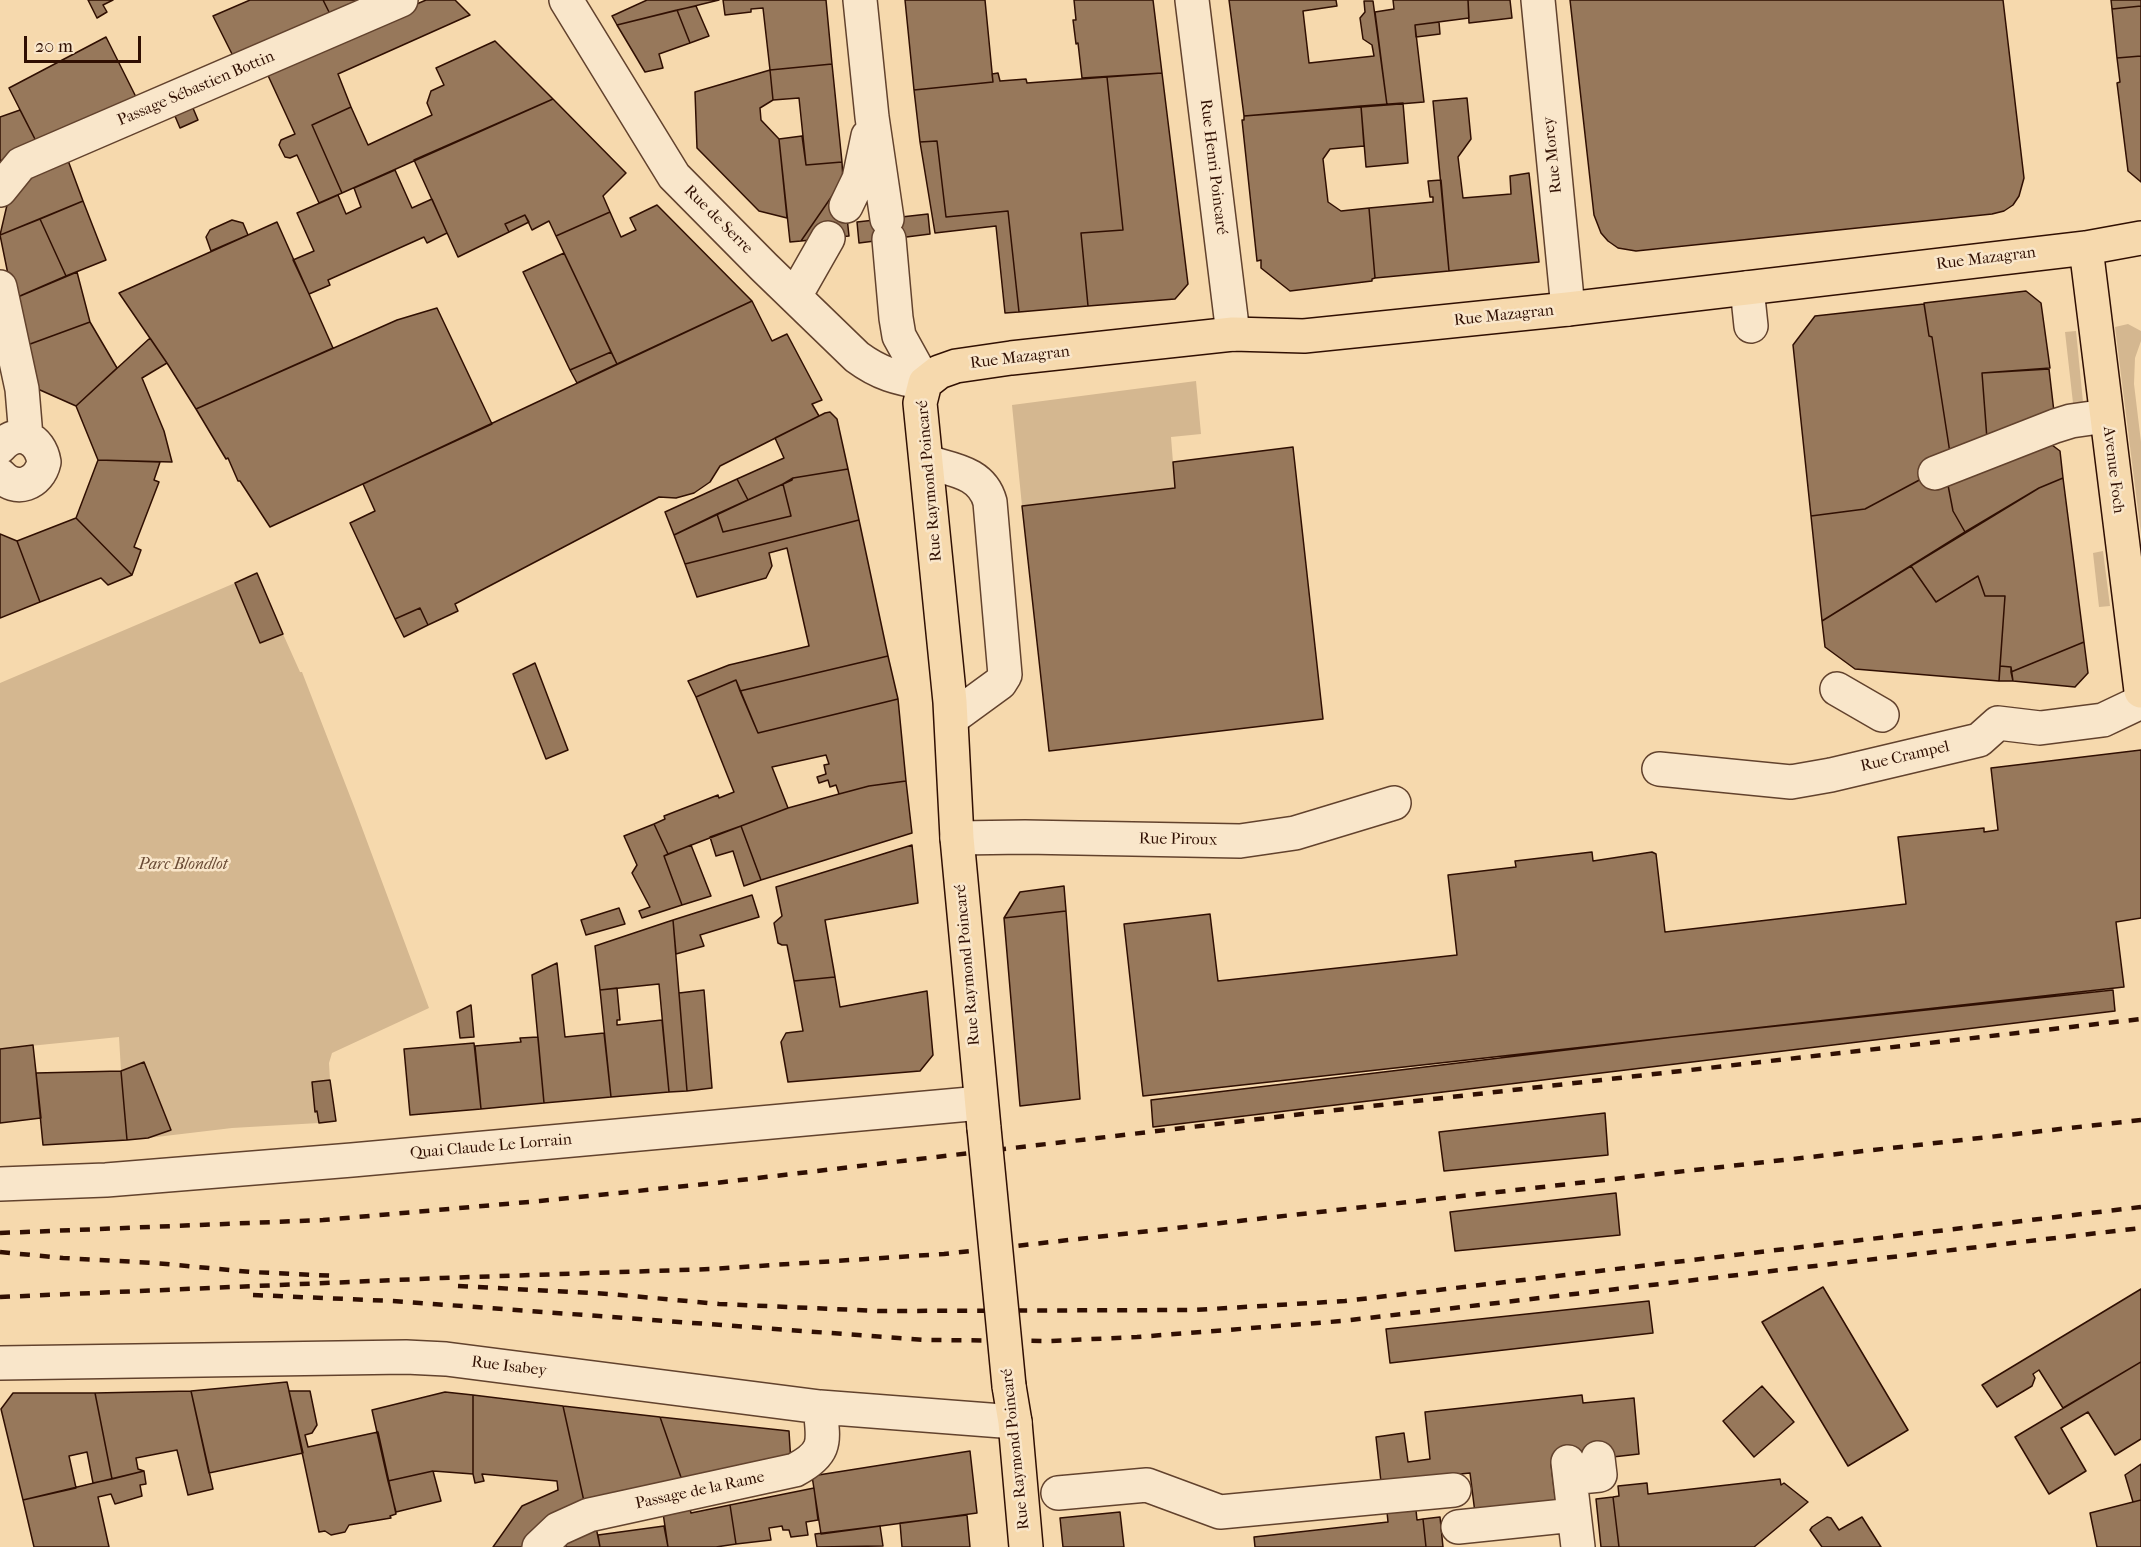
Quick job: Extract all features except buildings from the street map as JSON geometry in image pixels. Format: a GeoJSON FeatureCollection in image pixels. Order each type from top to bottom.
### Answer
{"type":"FeatureCollection","features":[{"type":"Feature","properties":{"kind":"main road","name":"Rue Mazagran"},"geometry":{"type":"LineString","coordinates":[[925,383],[939,372],[956,366],[985,362],[1233,334],[1304,336],[1568,309],[2086,248],[2141,238]]}},
{"type":"Feature","properties":{"kind":"main road","name":"Avenue Foch"},"geometry":{"type":"LineString","coordinates":[[2086,248],[2141,691]]}},
{"type":"Feature","properties":{"kind":"main road","name":"Rue Raymond Poincaré"},"geometry":{"type":"LineString","coordinates":[[925,383],[920,404],[952,718],[957,838],[1026,1547]]}},
{"type":"Feature","properties":{"kind":"street","name":"Passage Sébastien Bottin"},"geometry":{"type":"LineString","coordinates":[[0,190],[21,164],[401,0]]}},
{"type":"Feature","properties":{"kind":"street","name":"Rue de Serre"},"geometry":{"type":"LineString","coordinates":[[566,0],[674,176],[857,357],[874,369],[893,377],[925,383]]}},
{"type":"Feature","properties":{"kind":"street"},"geometry":{"type":"LineString","coordinates":[[860,0],[899,336],[925,383]]}},
{"type":"Feature","properties":{"kind":"street","name":"Rue Henri Poincaré"},"geometry":{"type":"LineString","coordinates":[[1192,0],[1233,334]]}},
{"type":"Feature","properties":{"kind":"street","name":"Rue Morey"},"geometry":{"type":"LineString","coordinates":[[1538,0],[1568,309]]}},
{"type":"Feature","properties":{"kind":"street"},"geometry":{"type":"LineString","coordinates":[[846,206],[859,179],[872,117]]}},
{"type":"Feature","properties":{"kind":"street"},"geometry":{"type":"LineString","coordinates":[[795,296],[828,238]]}},
{"type":"Feature","properties":{"kind":"street"},"geometry":{"type":"LineString","coordinates":[[0,288],[22,389],[13,442],[34,441],[43,454],[44,462],[38,477],[23,485],[7,482],[0,475]]}},
{"type":"Feature","properties":{"kind":"street"},"geometry":{"type":"LineString","coordinates":[[1747,288],[1751,326]]}},
{"type":"Feature","properties":{"kind":"street"},"geometry":{"type":"LineString","coordinates":[[1935,473],[2055,426],[2071,421],[2106,416]]}},
{"type":"Feature","properties":{"kind":"street"},"geometry":{"type":"LineString","coordinates":[[927,462],[968,475],[981,483],[988,492],[990,502],[1005,675],[1000,683],[952,718]]}},
{"type":"Feature","properties":{"kind":"street"},"geometry":{"type":"LineString","coordinates":[[1837,689],[1882,715]]}},
{"type":"Feature","properties":{"kind":"street","name":"Rue Crampel"},"geometry":{"type":"LineString","coordinates":[[1659,769],[1791,782],[1831,775],[1979,740],[1998,723],[2040,728],[2103,720],[2141,702]]}},
{"type":"Feature","properties":{"kind":"street","name":"Rue Piroux"},"geometry":{"type":"LineString","coordinates":[[957,838],[1025,837],[1240,842],[1295,833],[1394,803]]}},
{"type":"Feature","properties":{"kind":"street","name":"Quai Claude Le Lorrain"},"geometry":{"type":"LineString","coordinates":[[0,1184],[106,1180],[983,1115]]}},
{"type":"Feature","properties":{"kind":"street","name":"Rue Isabey"},"geometry":{"type":"LineString","coordinates":[[0,1363],[406,1357],[446,1359],[820,1407],[1015,1422]]}},
{"type":"Feature","properties":{"kind":"street","name":"Passage de la Rame"},"geometry":{"type":"LineString","coordinates":[[540,1547],[558,1529],[589,1515],[795,1470],[810,1462],[819,1452],[823,1437],[820,1407]]}},
{"type":"Feature","properties":{"kind":"street"},"geometry":{"type":"LineString","coordinates":[[1578,1547],[1574,1515],[1579,1466]]}},
{"type":"Feature","properties":{"kind":"street"},"geometry":{"type":"LineString","coordinates":[[1058,1493],[1147,1485],[1220,1512],[1453,1482],[1459,1537],[1574,1515]]}},
{"type":"Feature","properties":{"kind":"green space"},"geometry":{"type":"Polygon","coordinates":[[[2128,324],[2141,331],[2141,341],[2135,358],[2134,384],[2141,442],[2141,534],[2115,327],[2128,324]]]}},
{"type":"Feature","properties":{"kind":"green space"},"geometry":{"type":"Polygon","coordinates":[[[2076,331],[2083,402],[2073,403],[2065,332],[2076,331]]]}},
{"type":"Feature","properties":{"kind":"green space"},"geometry":{"type":"Polygon","coordinates":[[[1196,381],[1201,434],[1171,437],[1175,488],[1022,506],[1012,405],[1196,381]]]}},
{"type":"Feature","properties":{"kind":"green space"},"geometry":{"type":"Polygon","coordinates":[[[2103,551],[2110,606],[2099,607],[2093,553],[2103,551]]]}},
{"type":"Feature","properties":{"kind":"green space","name":"Parc Blondlot"},"geometry":{"type":"Polygon","coordinates":[[[235,583],[260,643],[283,634],[302,672],[429,1008],[332,1053],[329,1063],[330,1080],[312,1083],[315,1111],[317,1111],[319,1123],[232,1128],[148,1138],[171,1129],[144,1062],[121,1071],[119,1037],[0,1049],[0,683],[235,583]]]}},
{"type":"Feature","properties":{"kind":"railway"},"geometry":{"type":"LineString","coordinates":[[0,1233],[323,1220],[540,1201],[715,1183],[2141,1019]]}},
{"type":"Feature","properties":{"kind":"railway"},"geometry":{"type":"LineString","coordinates":[[0,1297],[711,1269],[944,1254],[2141,1120]]}},
{"type":"Feature","properties":{"kind":"railway"},"geometry":{"type":"LineString","coordinates":[[458,1286],[610,1294],[719,1304],[880,1311],[1194,1310],[1345,1301],[2141,1207]]}},
{"type":"Feature","properties":{"kind":"railway"},"geometry":{"type":"LineString","coordinates":[[253,1295],[393,1301],[926,1340],[1051,1341],[1137,1337],[1342,1321],[2141,1228]]}},
{"type":"Feature","properties":{"kind":"railway"},"geometry":{"type":"LineString","coordinates":[[0,1252],[251,1272],[338,1276]]}}]}
